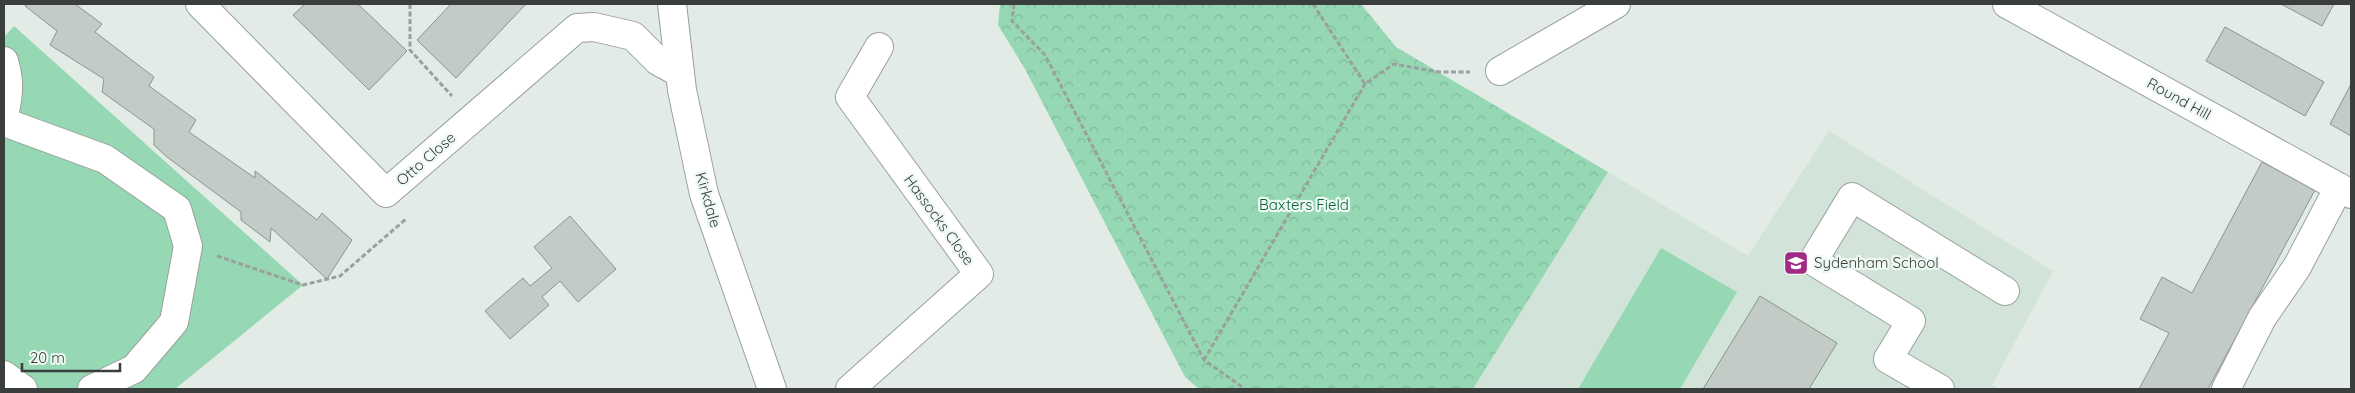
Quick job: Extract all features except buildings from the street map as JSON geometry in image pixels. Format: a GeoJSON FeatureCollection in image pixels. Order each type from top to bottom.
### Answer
{"type":"FeatureCollection","features":[{"type":"Feature","properties":{"kind":"street","name":"Otto Close"},"geometry":{"type":"LineString","coordinates":[[200,4],[386,193],[577,28],[594,27],[633,36],[658,61],[680,74]]}},
{"type":"Feature","properties":{"kind":"street","name":"Kirkdale"},"geometry":{"type":"LineString","coordinates":[[672,4],[680,74],[704,194],[772,389]]}},
{"type":"Feature","properties":{"kind":"street"},"geometry":{"type":"LineString","coordinates":[[1500,71],[1616,4]]}},
{"type":"Feature","properties":{"kind":"street","name":"Round Hill"},"geometry":{"type":"LineString","coordinates":[[2007,4],[2345,190]]}},
{"type":"Feature","properties":{"kind":"street","name":"Hassocks Close"},"geometry":{"type":"LineString","coordinates":[[850,389],[979,274],[850,97],[879,48]]}},
{"type":"Feature","properties":{"kind":"street"},"geometry":{"type":"LineString","coordinates":[[4,61],[10,80],[9,97],[4,115]]}},
{"type":"Feature","properties":{"kind":"street"},"geometry":{"type":"LineString","coordinates":[[4,122],[105,159],[177,209],[188,246],[174,322],[134,369],[92,389]]}},
{"type":"Feature","properties":{"kind":"street"},"geometry":{"type":"LineString","coordinates":[[2226,389],[2262,318],[2297,267],[2345,190]]}},
{"type":"Feature","properties":{"kind":"street"},"geometry":{"type":"LineString","coordinates":[[1940,389],[1888,359],[1911,321],[1813,260],[1852,197],[2005,291]]}},
{"type":"Feature","properties":{"kind":"street"},"geometry":{"type":"LineString","coordinates":[[4,376],[23,389]]}},
{"type":"Feature","properties":{"kind":"path"},"geometry":{"type":"LineString","coordinates":[[410,4],[410,50],[472,119]]}},
{"type":"Feature","properties":{"kind":"path"},"geometry":{"type":"LineString","coordinates":[[1014,4],[1012,21],[1045,54],[1204,360],[1245,389]]}},
{"type":"Feature","properties":{"kind":"path"},"geometry":{"type":"LineString","coordinates":[[1313,4],[1365,84]]}},
{"type":"Feature","properties":{"kind":"path"},"geometry":{"type":"LineString","coordinates":[[1204,360],[1365,84],[1394,64],[1439,72],[1500,71]]}},
{"type":"Feature","properties":{"kind":"path"},"geometry":{"type":"LineString","coordinates":[[188,246],[303,286],[340,276],[407,218]]}},
{"type":"Feature","properties":{"kind":"shaded area","name":"Sydenham School"},"geometry":{"type":"Polygon","coordinates":[[[1829,131],[2053,271],[1992,385],[1998,389],[1473,389],[1608,172],[1748,256],[1829,131]]]}},
{"type":"Feature","properties":{"kind":"green space","name":"Baxters Field"},"geometry":{"type":"Polygon","coordinates":[[[1000,4],[1361,4],[1396,47],[1608,172],[1473,389],[1199,389],[1185,377],[1025,69],[998,25],[1000,4]]]}},
{"type":"Feature","properties":{"kind":"green space"},"geometry":{"type":"Polygon","coordinates":[[[14,26],[303,285],[175,389],[4,389],[4,37],[14,26]]]}},
{"type":"Feature","properties":{"kind":"green space"},"geometry":{"type":"Polygon","coordinates":[[[1661,248],[1737,292],[1680,389],[1578,389],[1661,248]]]}},
{"type":"Feature","properties":{"kind":"place","name":"Sydenham School"},"geometry":{"type":"Point","coordinates":[1796,263]}}]}
